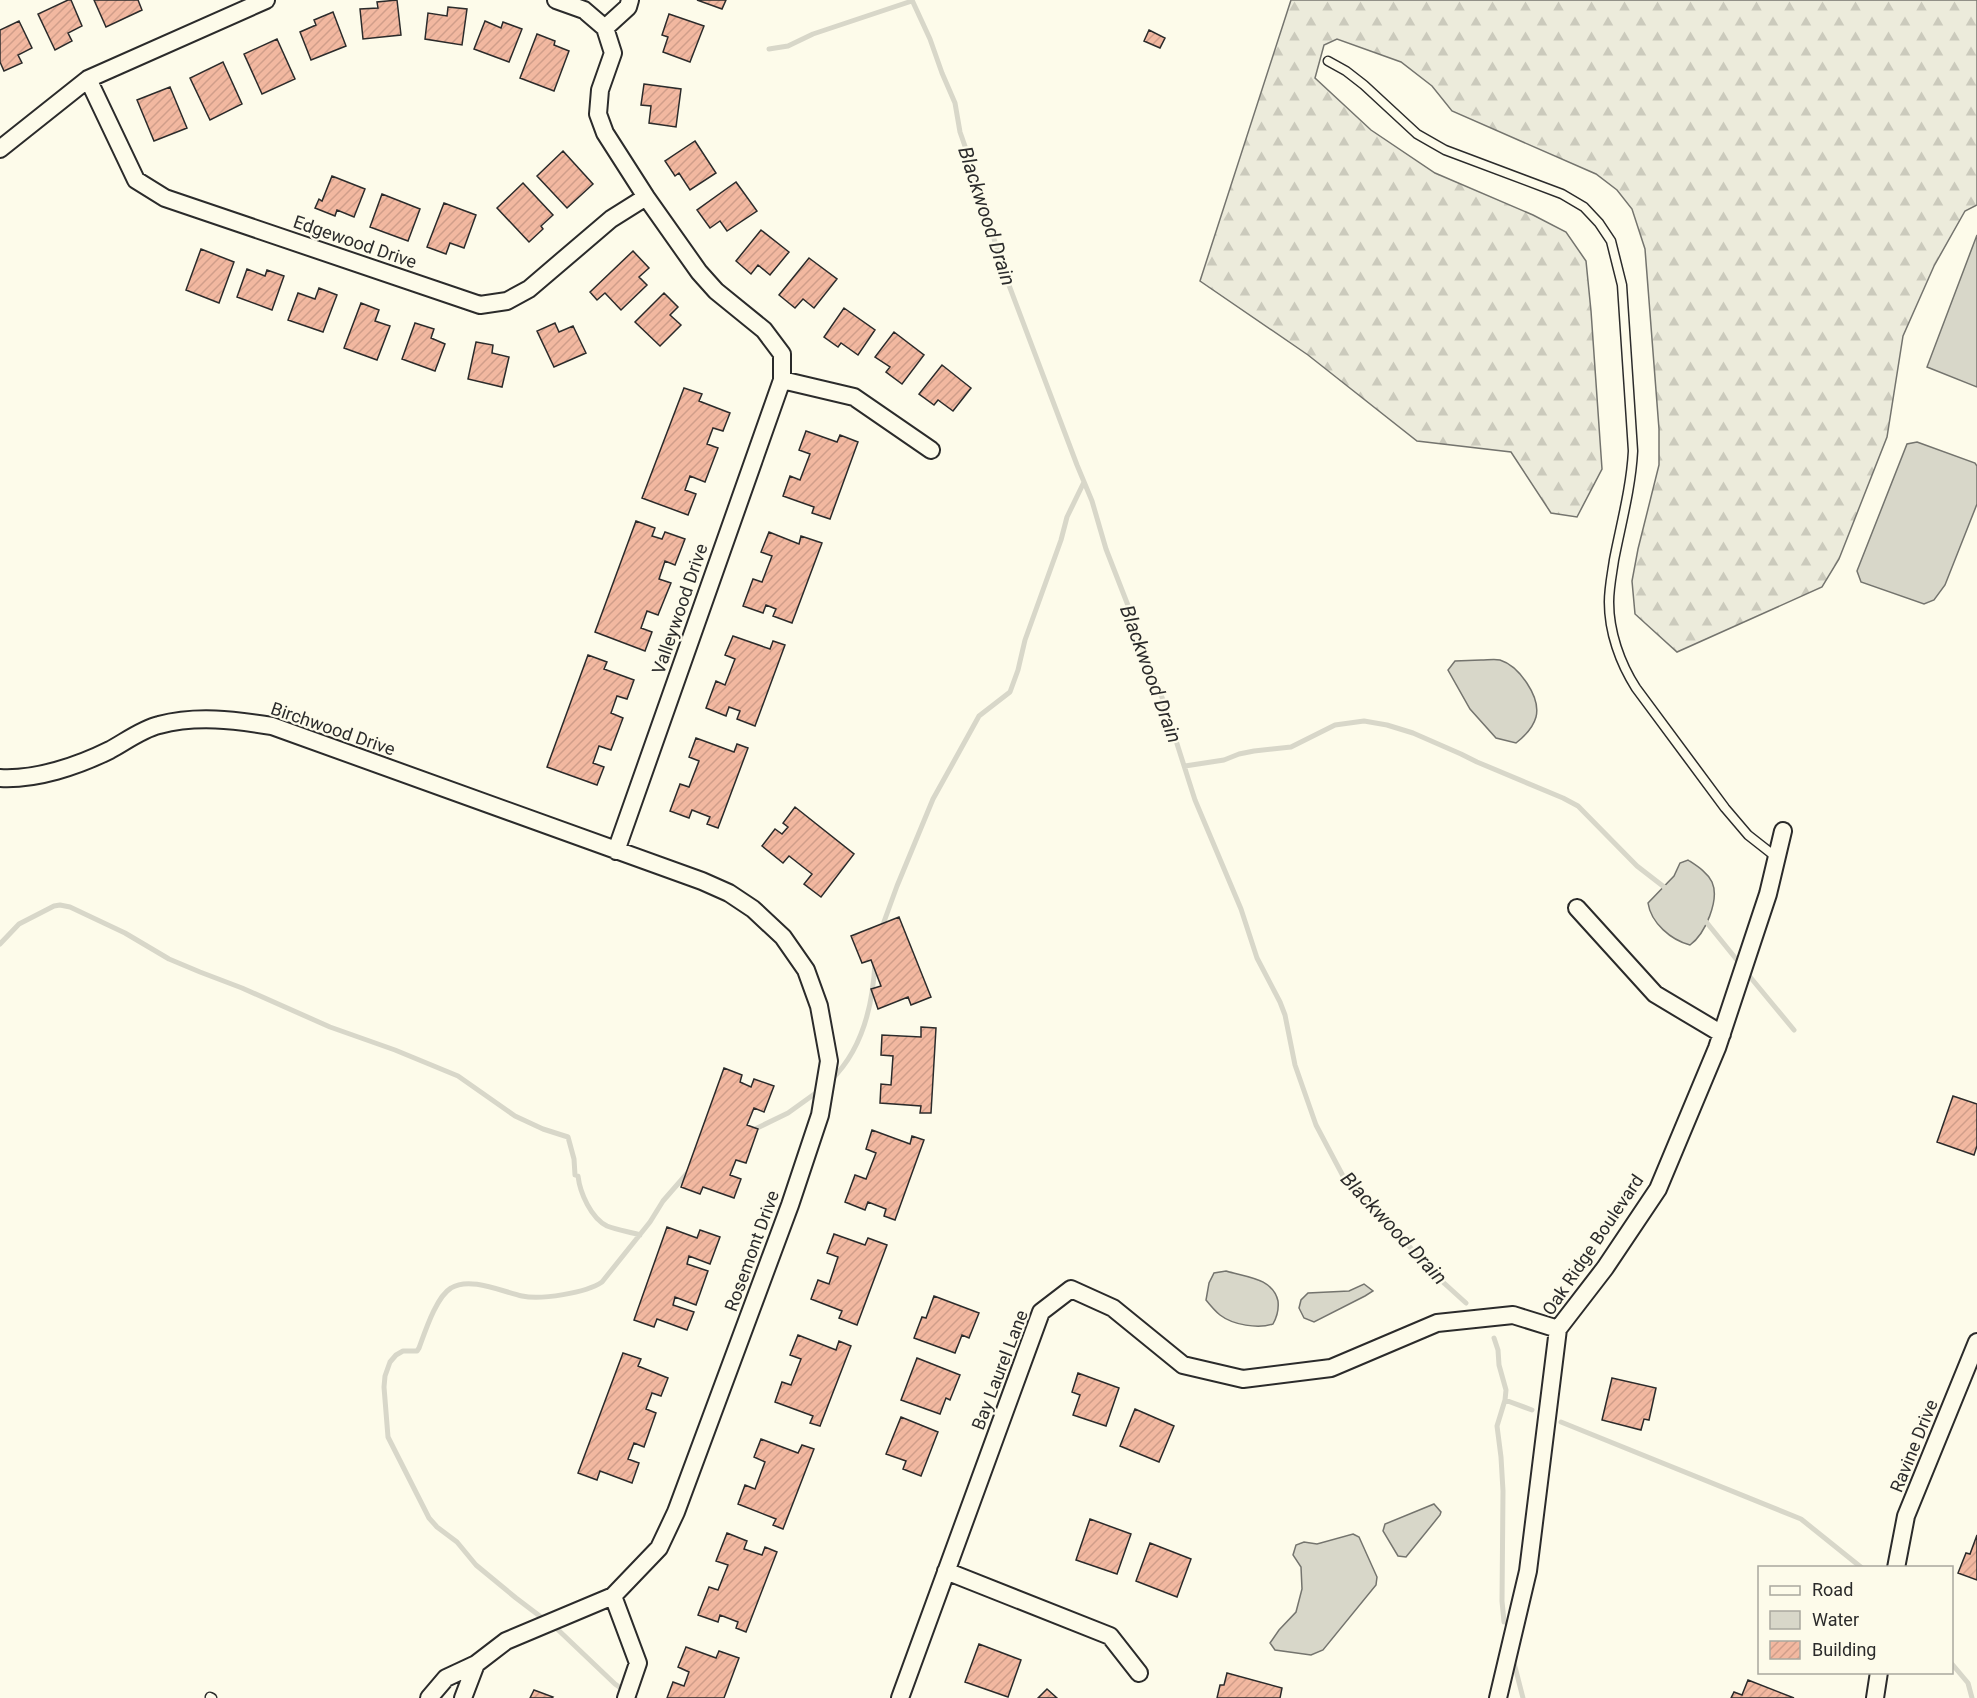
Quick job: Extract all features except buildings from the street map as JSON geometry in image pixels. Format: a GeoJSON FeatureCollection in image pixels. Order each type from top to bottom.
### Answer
{"type":"FeatureCollection","features":[{"type":"Feature","properties":{"kind":"street"},"geometry":{"type":"LineString","coordinates":[[0,149],[88,79],[266,0]]}},
{"type":"Feature","properties":{"kind":"street"},"geometry":{"type":"LineString","coordinates":[[556,0],[584,10],[605,28],[628,7],[630,0]]}},
{"type":"Feature","properties":{"kind":"street","name":"Valleywood Drive"},"geometry":{"type":"LineString","coordinates":[[605,28],[613,53],[600,90],[598,114],[605,133],[646,197],[699,272],[716,291],[764,330],[782,354],[782,380],[616,851]]}},
{"type":"Feature","properties":{"kind":"street","name":"Edgewood Drive"},"geometry":{"type":"LineString","coordinates":[[88,79],[136,180],[165,198],[480,305],[507,301],[529,289],[611,219],[646,197]]}},
{"type":"Feature","properties":{"kind":"street"},"geometry":{"type":"LineString","coordinates":[[782,380],[854,397],[931,450]]}},
{"type":"Feature","properties":{"kind":"street","name":"Birchwood Drive"},"geometry":{"type":"LineString","coordinates":[[0,778],[15,779],[53,772],[107,751],[156,725],[199,718],[232,719],[272,726],[616,851]]}},
{"type":"Feature","properties":{"kind":"street","name":"Oak Ridge Boulevard"},"geometry":{"type":"LineString","coordinates":[[1498,1698],[1528,1571],[1558,1329],[1605,1268],[1658,1189],[1722,1034],[1767,894],[1783,831]]}},
{"type":"Feature","properties":{"kind":"street","name":"Rosemont Drive"},"geometry":{"type":"LineString","coordinates":[[429,1698],[446,1678],[477,1664],[506,1641],[613,1596],[659,1548],[676,1512],[794,1194],[820,1115],[829,1061],[819,1006],[806,970],[783,937],[753,909],[729,893],[702,881],[616,851]]}},
{"type":"Feature","properties":{"kind":"street"},"geometry":{"type":"LineString","coordinates":[[1577,908],[1655,994],[1722,1034]]}},
{"type":"Feature","properties":{"kind":"street","name":"Bay Laurel Lane"},"geometry":{"type":"LineString","coordinates":[[900,1698],[1041,1312],[1071,1289],[1113,1308],[1183,1365],[1242,1379],[1331,1368],[1437,1323],[1513,1316],[1558,1329]]}},
{"type":"Feature","properties":{"kind":"street","name":"Ravine Drive"},"geometry":{"type":"LineString","coordinates":[[1896,1566],[1906,1516],[1977,1342]]}},
{"type":"Feature","properties":{"kind":"street"},"geometry":{"type":"LineString","coordinates":[[946,1571],[1110,1636],[1139,1674]]}},
{"type":"Feature","properties":{"kind":"street"},"geometry":{"type":"LineString","coordinates":[[613,1596],[638,1663],[626,1698]]}},
{"type":"Feature","properties":{"kind":"street","name":"Rosemont Drive"},"geometry":{"type":"LineString","coordinates":[[463,1698],[477,1664]]}},
{"type":"Feature","properties":{"kind":"street"},"geometry":{"type":"LineString","coordinates":[[1875,1698],[1879,1674]]}},
{"type":"Feature","properties":{"kind":"lane"},"geometry":{"type":"LineString","coordinates":[[1328,61],[1364,85],[1417,134],[1445,150],[1562,194],[1584,207],[1599,223],[1611,242],[1622,285],[1633,451],[1631,479],[1611,578],[1609,601],[1611,627],[1619,655],[1636,688],[1725,808],[1748,835],[1776,857]]}},
{"type":"Feature","properties":{"kind":"green space"},"geometry":{"type":"Polygon","coordinates":[[[1291,0],[1977,0],[1977,205],[1965,211],[1934,266],[1903,336],[1887,437],[1839,559],[1822,587],[1677,652],[1635,614],[1632,581],[1659,465],[1659,429],[1645,249],[1632,209],[1617,190],[1596,174],[1452,111],[1432,86],[1401,62],[1337,39],[1324,45],[1315,78],[1371,130],[1435,173],[1533,215],[1566,232],[1586,261],[1602,469],[1577,517],[1551,513],[1511,452],[1417,441],[1308,355],[1200,281],[1291,0]]]}},
{"type":"Feature","properties":{"kind":"water"},"geometry":{"type":"Polygon","coordinates":[[[1977,235],[1977,387],[1927,367],[1977,235]]]}},
{"type":"Feature","properties":{"kind":"water"},"geometry":{"type":"Polygon","coordinates":[[[1917,442],[1975,463],[1977,466],[1977,504],[1945,585],[1934,600],[1924,604],[1861,582],[1857,571],[1907,444],[1917,442]]]}},
{"type":"Feature","properties":{"kind":"water"},"geometry":{"type":"Polygon","coordinates":[[[1498,660],[1507,663],[1521,675],[1532,692],[1537,709],[1533,725],[1516,743],[1496,738],[1470,709],[1448,670],[1455,661],[1498,660]]]}},
{"type":"Feature","properties":{"kind":"water"},"geometry":{"type":"Polygon","coordinates":[[[1688,860],[1707,875],[1714,889],[1710,916],[1701,933],[1690,945],[1663,930],[1653,917],[1648,903],[1674,876],[1680,863],[1688,860]]]}},
{"type":"Feature","properties":{"kind":"water"},"geometry":{"type":"Polygon","coordinates":[[[1226,1271],[1258,1280],[1271,1287],[1278,1301],[1273,1324],[1253,1326],[1239,1324],[1220,1315],[1213,1308],[1206,1300],[1209,1283],[1214,1273],[1226,1271]]]}},
{"type":"Feature","properties":{"kind":"water"},"geometry":{"type":"Polygon","coordinates":[[[1364,1284],[1373,1291],[1314,1322],[1304,1318],[1299,1308],[1301,1300],[1308,1293],[1349,1291],[1364,1284]]]}},
{"type":"Feature","properties":{"kind":"water"},"geometry":{"type":"Polygon","coordinates":[[[1434,1504],[1441,1512],[1440,1515],[1406,1557],[1398,1556],[1383,1531],[1385,1524],[1434,1504]]]}},
{"type":"Feature","properties":{"kind":"water"},"geometry":{"type":"Polygon","coordinates":[[[1353,1534],[1359,1537],[1377,1577],[1376,1585],[1323,1650],[1311,1655],[1275,1650],[1270,1643],[1296,1612],[1302,1589],[1301,1567],[1293,1555],[1296,1545],[1304,1542],[1317,1544],[1353,1534]]]}},
{"type":"Feature","properties":{"kind":"waterway","name":"Blackwood Drain"},"geometry":{"type":"LineString","coordinates":[[912,0],[955,103],[960,132],[1004,272],[1092,501],[1106,549],[1163,700],[1195,800],[1241,909],[1257,958],[1285,1015],[1295,1065],[1316,1125],[1343,1176],[1434,1274],[1466,1303]]}},
{"type":"Feature","properties":{"kind":"waterway"},"geometry":{"type":"LineString","coordinates":[[769,49],[788,46],[813,34],[912,1]]}},
{"type":"Feature","properties":{"kind":"waterway"},"geometry":{"type":"LineString","coordinates":[[881,930],[933,799],[979,716],[1010,692],[1025,640],[1067,517],[1084,482]]}},
{"type":"Feature","properties":{"kind":"waterway"},"geometry":{"type":"LineString","coordinates":[[1185,766],[1224,760],[1254,751],[1291,747],[1335,725],[1364,721],[1387,725],[1413,733],[1578,806],[1637,866],[1668,890]]}},
{"type":"Feature","properties":{"kind":"waterway"},"geometry":{"type":"LineString","coordinates":[[0,944],[19,924],[54,906],[70,907],[125,933],[169,959],[330,1027],[458,1076],[515,1116],[568,1137],[574,1159],[575,1175],[578,1176],[581,1190],[591,1211],[607,1226],[640,1235]]}},
{"type":"Feature","properties":{"kind":"waterway"},"geometry":{"type":"LineString","coordinates":[[1703,918],[1741,965]]}},
{"type":"Feature","properties":{"kind":"waterway"},"geometry":{"type":"LineString","coordinates":[[831,1080],[851,1055],[864,1026],[872,994],[875,962]]}},
{"type":"Feature","properties":{"kind":"waterway"},"geometry":{"type":"LineString","coordinates":[[1746,972],[1794,1030]]}},
{"type":"Feature","properties":{"kind":"waterway"},"geometry":{"type":"LineString","coordinates":[[751,1131],[788,1113],[820,1090]]}},
{"type":"Feature","properties":{"kind":"waterway"},"geometry":{"type":"LineString","coordinates":[[545,1620],[476,1565],[457,1542],[429,1518],[388,1437],[385,1376],[390,1362],[396,1355],[403,1351],[417,1351],[436,1307],[451,1288],[477,1284],[522,1296],[540,1297],[563,1295],[602,1282],[650,1222],[663,1201],[690,1170]]}},
{"type":"Feature","properties":{"kind":"waterway"},"geometry":{"type":"LineString","coordinates":[[1494,1338],[1506,1390],[1497,1426],[1503,1491],[1502,1601],[1504,1622]]}},
{"type":"Feature","properties":{"kind":"waterway","name":"Blackwood Drain"},"geometry":{"type":"LineString","coordinates":[[1505,1400],[1532,1410]]}},
{"type":"Feature","properties":{"kind":"waterway","name":"Blackwood Drain"},"geometry":{"type":"LineString","coordinates":[[1561,1422],[1801,1519],[1860,1566]]}},
{"type":"Feature","properties":{"kind":"waterway"},"geometry":{"type":"LineString","coordinates":[[553,1625],[615,1684],[635,1698]]}},
{"type":"Feature","properties":{"kind":"waterway"},"geometry":{"type":"LineString","coordinates":[[1513,1659],[1523,1698]]}},
{"type":"Feature","properties":{"kind":"waterway","name":"Blackwood Drain"},"geometry":{"type":"LineString","coordinates":[[1953,1665],[1968,1683],[1972,1698]]}}]}
